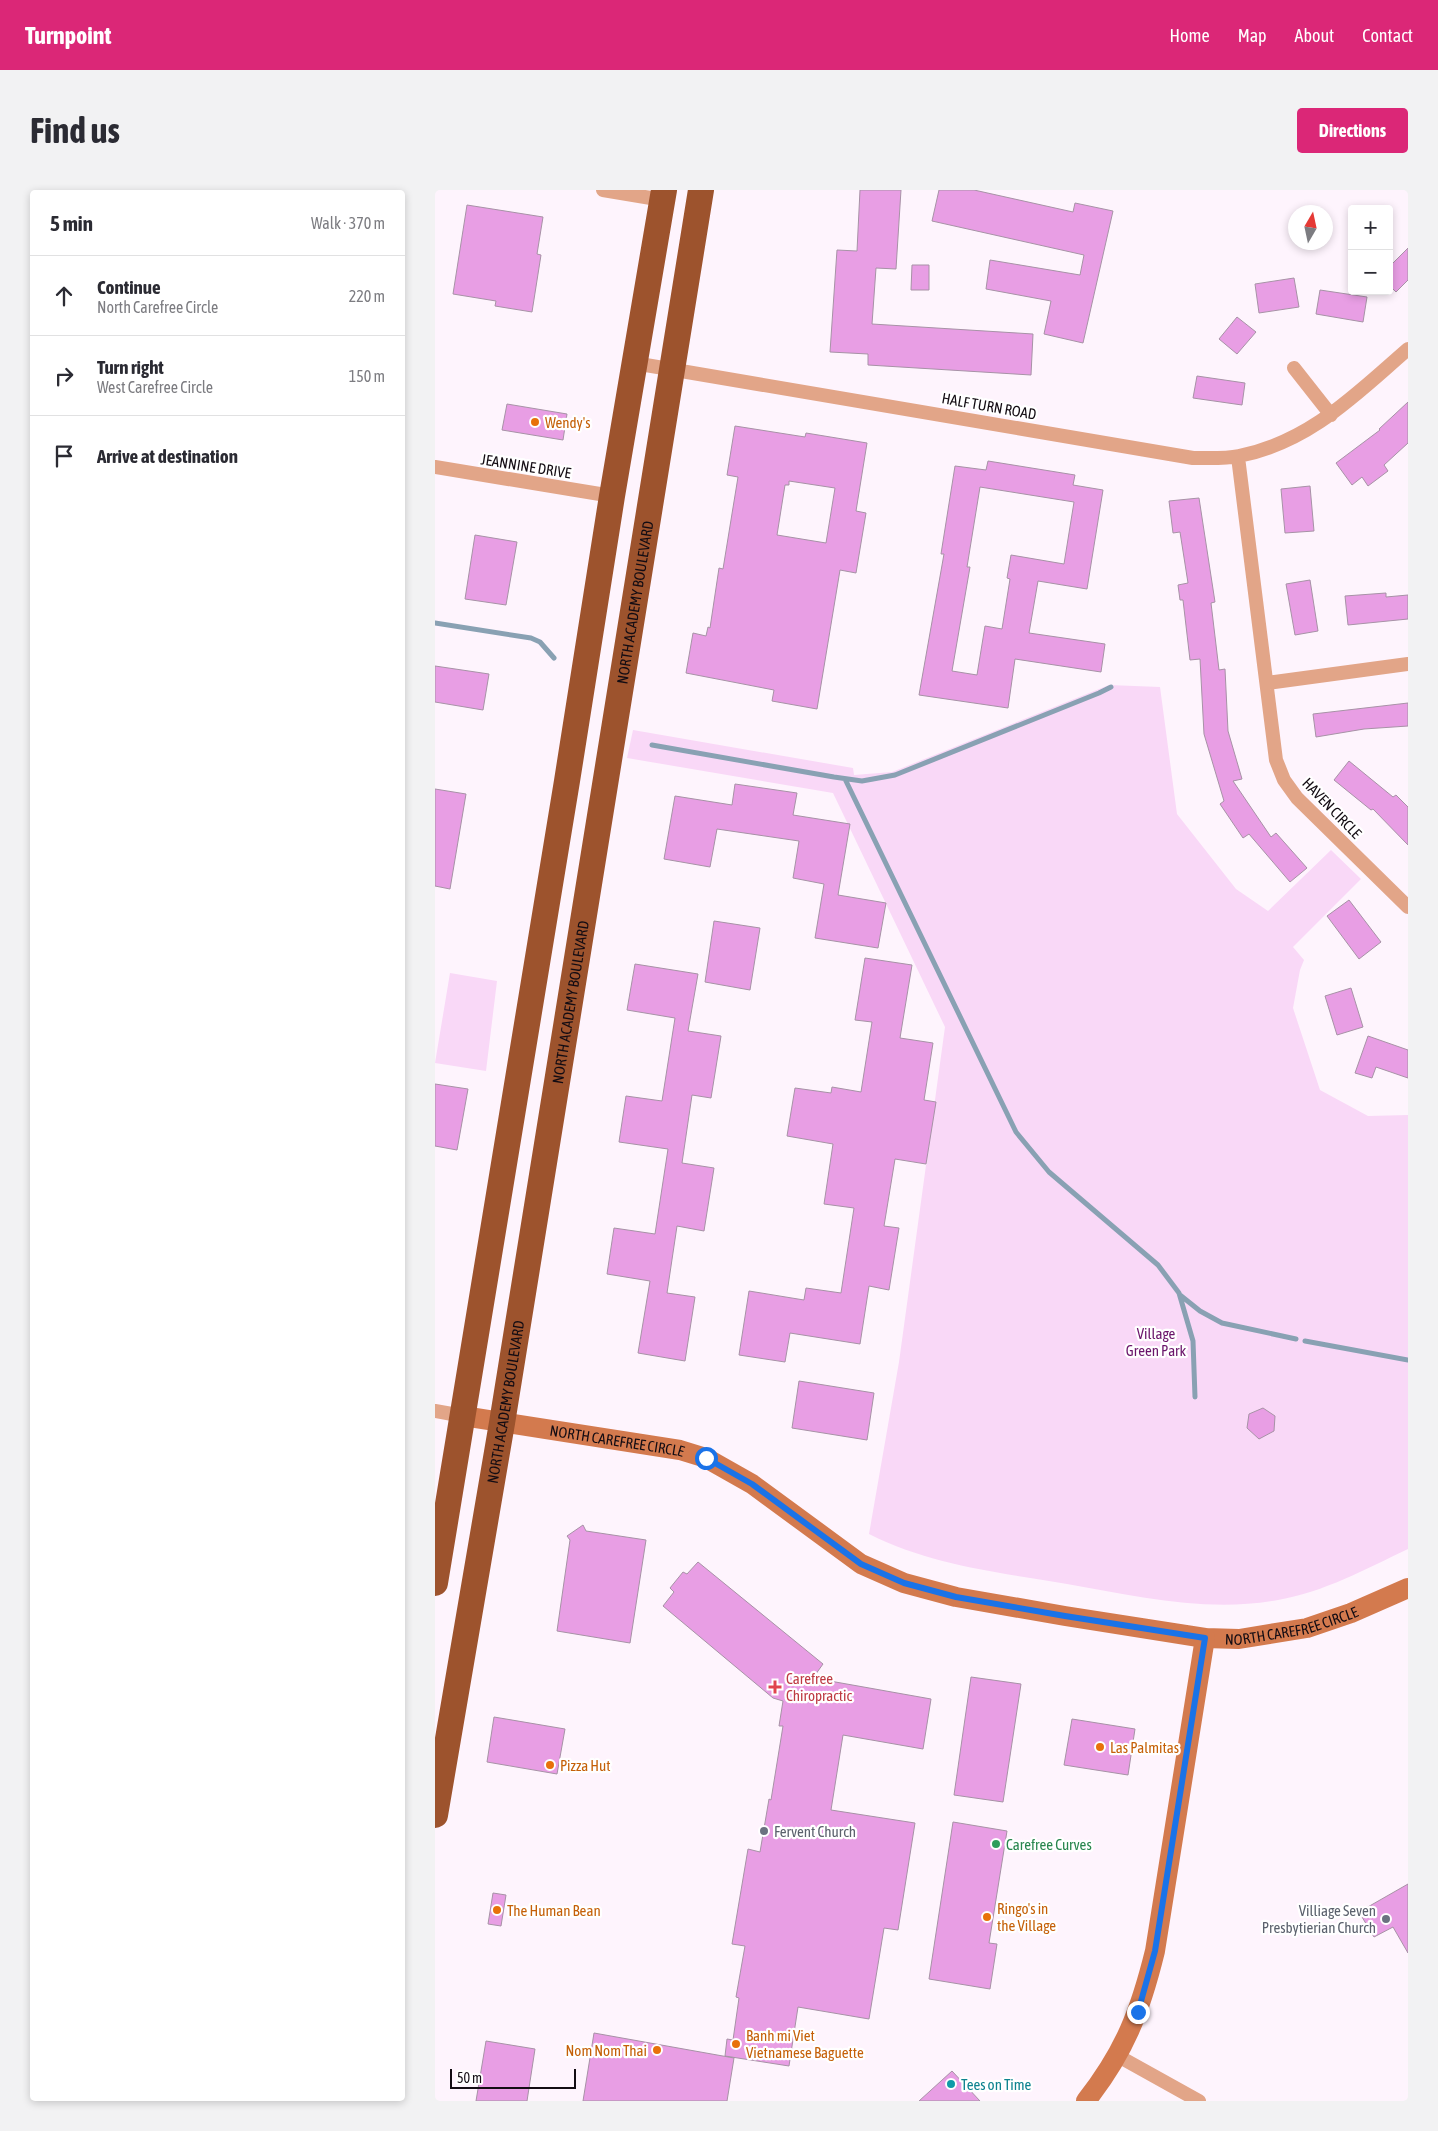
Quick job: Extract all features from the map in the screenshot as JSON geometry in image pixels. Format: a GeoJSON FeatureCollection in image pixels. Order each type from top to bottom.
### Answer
{"type":"FeatureCollection","features":[{"type":"Feature","properties":{"kind":"highway","name":"NORTH ACADEMY BOULEVARD"},"geometry":{"type":"LineString","coordinates":[[435,1815],[502,1423],[701,190]]}},
{"type":"Feature","properties":{"kind":"highway"},"geometry":{"type":"LineString","coordinates":[[435,1583],[612,496],[664,195]]}},
{"type":"Feature","properties":{"kind":"main road","name":"NORTH CAREFREE CIRCLE"},"geometry":{"type":"LineString","coordinates":[[463,1416],[680,1450],[706,1458],[752,1484],[861,1564],[904,1583],[930,1591],[1065,1616],[1205,1638],[1239,1639],[1307,1628],[1351,1613],[1408,1588]]}},
{"type":"Feature","properties":{"kind":"main road"},"geometry":{"type":"LineString","coordinates":[[1086,2101],[1118,2056],[1138,2012],[1155,1951],[1205,1638]]}},
{"type":"Feature","properties":{"kind":"street"},"geometry":{"type":"LineString","coordinates":[[603,190],[664,195]]}},
{"type":"Feature","properties":{"kind":"street","name":"HALF TURN ROAD"},"geometry":{"type":"LineString","coordinates":[[634,364],[895,406],[1193,458],[1238,457],[1290,441],[1331,415],[1408,349]]}},
{"type":"Feature","properties":{"kind":"street"},"geometry":{"type":"LineString","coordinates":[[1294,368],[1331,415]]}},
{"type":"Feature","properties":{"kind":"street","name":"HAVEN CIRCLE"},"geometry":{"type":"LineString","coordinates":[[1238,457],[1276,760],[1283,780],[1297,798],[1408,907]]}},
{"type":"Feature","properties":{"kind":"street","name":"JEANNINE DRIVE"},"geometry":{"type":"LineString","coordinates":[[435,467],[612,496]]}},
{"type":"Feature","properties":{"kind":"street"},"geometry":{"type":"LineString","coordinates":[[1267,683],[1408,664]]}},
{"type":"Feature","properties":{"kind":"street","name":"NORTH CAREFREE CIRCLE"},"geometry":{"type":"LineString","coordinates":[[435,1411],[463,1416]]}},
{"type":"Feature","properties":{"kind":"street"},"geometry":{"type":"LineString","coordinates":[[1118,2056],[1199,2101]]}},
{"type":"Feature","properties":{"kind":"green space","name":"Village Green Park"},"geometry":{"type":"Polygon","coordinates":[[[1109,685],[1160,687],[1177,814],[1236,889],[1268,911],[1331,850],[1361,879],[1293,947],[1304,960],[1300,970],[1293,1008],[1320,1090],[1368,1116],[1408,1115],[1408,1549],[1328,1586],[1278,1600],[1225,1605],[1145,1598],[942,1561],[917,1554],[869,1534],[899,1362],[945,1027],[833,793],[627,758],[633,730],[853,768],[854,775],[892,772],[1109,685]]]}},
{"type":"Feature","properties":{"kind":"green space"},"geometry":{"type":"Polygon","coordinates":[[[450,973],[497,981],[486,1071],[435,1063],[450,973]]]}},
{"type":"Feature","properties":{"kind":"building"},"geometry":{"type":"Polygon","coordinates":[[[860,190],[901,190],[896,269],[876,268],[872,324],[1033,334],[1031,375],[868,365],[868,354],[830,352],[837,250],[857,251],[860,190]]]}},
{"type":"Feature","properties":{"kind":"building"},"geometry":{"type":"Polygon","coordinates":[[[939,190],[974,190],[1073,212],[1075,203],[1113,211],[1083,343],[1044,334],[1051,301],[986,289],[990,260],[1080,275],[1084,255],[932,221],[939,190]]]}},
{"type":"Feature","properties":{"kind":"building"},"geometry":{"type":"Polygon","coordinates":[[[467,205],[543,217],[537,254],[541,255],[532,312],[495,306],[496,301],[453,294],[467,205]]]}},
{"type":"Feature","properties":{"kind":"building"},"geometry":{"type":"Polygon","coordinates":[[[1408,248],[1408,280],[1396,292],[1393,289],[1393,263],[1408,248]]]}},
{"type":"Feature","properties":{"kind":"building"},"geometry":{"type":"Polygon","coordinates":[[[912,265],[929,265],[929,290],[911,290],[912,265]]]}},
{"type":"Feature","properties":{"kind":"building"},"geometry":{"type":"Polygon","coordinates":[[[1294,278],[1299,307],[1259,313],[1255,284],[1294,278]]]}},
{"type":"Feature","properties":{"kind":"building"},"geometry":{"type":"Polygon","coordinates":[[[1320,290],[1367,297],[1363,322],[1316,314],[1320,290]]]}},
{"type":"Feature","properties":{"kind":"building"},"geometry":{"type":"Polygon","coordinates":[[[1237,317],[1256,332],[1237,354],[1219,339],[1237,317]]]}},
{"type":"Feature","properties":{"kind":"building"},"geometry":{"type":"Polygon","coordinates":[[[1197,376],[1245,383],[1242,405],[1193,398],[1197,376]]]}},
{"type":"Feature","properties":{"kind":"building"},"geometry":{"type":"Polygon","coordinates":[[[1408,402],[1408,443],[1384,465],[1388,471],[1368,486],[1362,477],[1352,485],[1336,463],[1380,430],[1408,402]]]}},
{"type":"Feature","properties":{"kind":"building","name":"Wendy's"},"geometry":{"type":"Polygon","coordinates":[[[507,404],[567,414],[563,440],[502,430],[507,404]]]}},
{"type":"Feature","properties":{"kind":"building"},"geometry":{"type":"Polygon","coordinates":[[[735,426],[805,437],[806,433],[867,443],[856,511],[866,513],[856,573],[840,570],[817,709],[772,701],[774,690],[686,673],[693,633],[706,636],[708,627],[710,628],[719,568],[723,569],[738,477],[727,475],[735,426]],[[789,481],[789,485],[785,485],[777,535],[826,543],[835,488],[789,481]]]}},
{"type":"Feature","properties":{"kind":"building"},"geometry":{"type":"Polygon","coordinates":[[[988,461],[1075,475],[1073,485],[1103,490],[1087,589],[1038,581],[1029,633],[1105,644],[1101,672],[1015,659],[1008,708],[919,695],[944,554],[941,554],[955,466],[986,470],[988,461]],[[980,487],[967,567],[970,567],[952,671],[977,675],[985,626],[1002,629],[1010,579],[1007,578],[1011,555],[1064,564],[1074,502],[980,487]]]}},
{"type":"Feature","properties":{"kind":"building"},"geometry":{"type":"Polygon","coordinates":[[[1310,486],[1314,531],[1285,533],[1281,489],[1310,486]]]}},
{"type":"Feature","properties":{"kind":"building"},"geometry":{"type":"Polygon","coordinates":[[[1199,498],[1215,602],[1211,603],[1219,670],[1225,669],[1228,731],[1242,779],[1233,781],[1271,837],[1276,833],[1307,868],[1290,882],[1249,834],[1243,838],[1220,804],[1224,801],[1204,734],[1200,659],[1190,660],[1183,600],[1180,600],[1178,585],[1188,583],[1180,532],[1173,533],[1169,501],[1199,498]]]}},
{"type":"Feature","properties":{"kind":"building"},"geometry":{"type":"Polygon","coordinates":[[[475,535],[517,542],[506,605],[465,599],[475,535]]]}},
{"type":"Feature","properties":{"kind":"building"},"geometry":{"type":"Polygon","coordinates":[[[1310,580],[1318,631],[1295,635],[1286,584],[1310,580]]]}},
{"type":"Feature","properties":{"kind":"building"},"geometry":{"type":"Polygon","coordinates":[[[1386,593],[1386,597],[1408,595],[1408,619],[1348,625],[1345,596],[1386,593]]]}},
{"type":"Feature","properties":{"kind":"building"},"geometry":{"type":"Polygon","coordinates":[[[435,666],[489,674],[483,710],[435,702],[435,666]]]}},
{"type":"Feature","properties":{"kind":"building"},"geometry":{"type":"Polygon","coordinates":[[[1408,703],[1408,726],[1364,729],[1316,737],[1313,714],[1408,703]]]}},
{"type":"Feature","properties":{"kind":"building"},"geometry":{"type":"Polygon","coordinates":[[[1349,761],[1393,797],[1396,795],[1408,807],[1408,845],[1373,809],[1371,810],[1334,780],[1349,761]]]}},
{"type":"Feature","properties":{"kind":"building"},"geometry":{"type":"Polygon","coordinates":[[[735,784],[797,793],[793,815],[850,824],[838,895],[886,903],[878,948],[815,938],[824,884],[793,878],[799,841],[717,829],[710,867],[664,859],[675,796],[732,805],[735,784]]]}},
{"type":"Feature","properties":{"kind":"building"},"geometry":{"type":"Polygon","coordinates":[[[435,789],[466,794],[450,889],[435,886],[435,789]]]}},
{"type":"Feature","properties":{"kind":"building"},"geometry":{"type":"Polygon","coordinates":[[[1349,900],[1381,942],[1359,959],[1327,916],[1349,900]]]}},
{"type":"Feature","properties":{"kind":"building"},"geometry":{"type":"Polygon","coordinates":[[[714,921],[760,928],[750,990],[705,982],[714,921]]]}},
{"type":"Feature","properties":{"kind":"building"},"geometry":{"type":"Polygon","coordinates":[[[865,958],[912,965],[900,1038],[933,1043],[924,1100],[936,1102],[926,1164],[895,1159],[884,1226],[899,1228],[889,1290],[869,1286],[860,1344],[790,1333],[785,1362],[739,1355],[749,1291],[804,1300],[806,1288],[841,1293],[854,1208],[824,1204],[833,1144],[787,1136],[795,1088],[831,1093],[832,1087],[861,1092],[872,1022],[855,1020],[865,958]]]}},
{"type":"Feature","properties":{"kind":"building"},"geometry":{"type":"Polygon","coordinates":[[[635,964],[698,974],[688,1031],[721,1036],[711,1098],[692,1095],[682,1163],[714,1168],[704,1231],[677,1226],[667,1293],[695,1297],[685,1361],[638,1353],[650,1281],[607,1274],[614,1228],[655,1234],[668,1149],[619,1142],[626,1096],[662,1101],[675,1018],[627,1010],[635,964]]]}},
{"type":"Feature","properties":{"kind":"building"},"geometry":{"type":"Polygon","coordinates":[[[1351,988],[1363,1027],[1337,1035],[1325,996],[1351,988]]]}},
{"type":"Feature","properties":{"kind":"building"},"geometry":{"type":"Polygon","coordinates":[[[1368,1036],[1408,1050],[1408,1078],[1376,1067],[1372,1078],[1355,1073],[1368,1036]]]}},
{"type":"Feature","properties":{"kind":"building"},"geometry":{"type":"Polygon","coordinates":[[[435,1084],[468,1089],[457,1150],[435,1146],[435,1084]]]}},
{"type":"Feature","properties":{"kind":"building"},"geometry":{"type":"Polygon","coordinates":[[[799,1381],[874,1393],[867,1440],[792,1428],[799,1381]]]}},
{"type":"Feature","properties":{"kind":"building"},"geometry":{"type":"Polygon","coordinates":[[[1263,1408],[1275,1416],[1274,1431],[1259,1439],[1247,1428],[1249,1414],[1263,1408]]]}},
{"type":"Feature","properties":{"kind":"building"},"geometry":{"type":"Polygon","coordinates":[[[583,1525],[586,1531],[646,1540],[630,1643],[557,1631],[570,1540],[567,1536],[583,1525]]]}},
{"type":"Feature","properties":{"kind":"building"},"geometry":{"type":"Polygon","coordinates":[[[698,1562],[823,1664],[813,1678],[931,1699],[923,1749],[843,1735],[831,1810],[915,1823],[898,1930],[884,1928],[869,2019],[798,2007],[789,2066],[725,2056],[727,2039],[733,2040],[739,1998],[736,1997],[745,1946],[732,1944],[748,1849],[760,1852],[769,1799],[771,1800],[783,1726],[779,1726],[783,1701],[773,1698],[663,1606],[674,1592],[670,1588],[683,1572],[687,1574],[698,1562]]]}},
{"type":"Feature","properties":{"kind":"building"},"geometry":{"type":"Polygon","coordinates":[[[971,1677],[1021,1684],[1003,1802],[954,1795],[971,1677]]]}},
{"type":"Feature","properties":{"kind":"building"},"geometry":{"type":"Polygon","coordinates":[[[494,1717],[565,1729],[557,1774],[487,1762],[494,1717]]]}},
{"type":"Feature","properties":{"kind":"building","name":"Las Palmitas"},"geometry":{"type":"Polygon","coordinates":[[[1072,1719],[1135,1729],[1128,1775],[1064,1765],[1072,1719]]]}},
{"type":"Feature","properties":{"kind":"building"},"geometry":{"type":"Polygon","coordinates":[[[953,1822],[1007,1831],[989,1943],[997,1944],[990,1989],[929,1979],[953,1822]]]}},
{"type":"Feature","properties":{"kind":"building","name":"Villiage Seven Presbytierian Church"},"geometry":{"type":"Polygon","coordinates":[[[1408,1884],[1408,1953],[1393,1927],[1374,1937],[1359,1912],[1408,1884]]]}},
{"type":"Feature","properties":{"kind":"building","name":"The Human Bean"},"geometry":{"type":"Polygon","coordinates":[[[493,1893],[506,1895],[501,1926],[488,1924],[493,1893]]]}},
{"type":"Feature","properties":{"kind":"building"},"geometry":{"type":"Polygon","coordinates":[[[594,2033],[734,2058],[727,2101],[583,2101],[594,2033]]]}},
{"type":"Feature","properties":{"kind":"building"},"geometry":{"type":"Polygon","coordinates":[[[486,2041],[535,2049],[527,2101],[476,2101],[486,2041]]]}},
{"type":"Feature","properties":{"kind":"building","name":"Tees on Time"},"geometry":{"type":"Polygon","coordinates":[[[952,2071],[980,2101],[919,2101],[952,2071]]]}},
{"type":"Feature","properties":{"kind":"waterway"},"geometry":{"type":"LineString","coordinates":[[435,623],[531,638],[540,642],[554,658]]}},
{"type":"Feature","properties":{"kind":"waterway"},"geometry":{"type":"LineString","coordinates":[[652,745],[862,781],[895,775],[1111,687]]}},
{"type":"Feature","properties":{"kind":"waterway"},"geometry":{"type":"LineString","coordinates":[[845,779],[1016,1132],[1049,1172],[1158,1265],[1179,1293],[1193,1341],[1195,1397]]}},
{"type":"Feature","properties":{"kind":"waterway"},"geometry":{"type":"LineString","coordinates":[[1180,1295],[1200,1311],[1222,1323],[1296,1339]]}},
{"type":"Feature","properties":{"kind":"waterway"},"geometry":{"type":"LineString","coordinates":[[1305,1341],[1408,1360]]}},
{"type":"Feature","properties":{"kind":"place","name":"Wendy's"},"geometry":{"type":"Point","coordinates":[535,422]}},
{"type":"Feature","properties":{"kind":"place","name":"Carefree Chiropractic"},"geometry":{"type":"Point","coordinates":[775,1687]}},
{"type":"Feature","properties":{"kind":"place","name":"Las Palmitas"},"geometry":{"type":"Point","coordinates":[1100,1747]}},
{"type":"Feature","properties":{"kind":"place","name":"Pizza Hut"},"geometry":{"type":"Point","coordinates":[550,1765]}},
{"type":"Feature","properties":{"kind":"place","name":"Fervent Church"},"geometry":{"type":"Point","coordinates":[764,1831]}},
{"type":"Feature","properties":{"kind":"place","name":"Carefree Curves"},"geometry":{"type":"Point","coordinates":[996,1844]}},
{"type":"Feature","properties":{"kind":"place","name":"The Human Bean"},"geometry":{"type":"Point","coordinates":[497,1910]}},
{"type":"Feature","properties":{"kind":"place","name":"Ringo's in the Village"},"geometry":{"type":"Point","coordinates":[987,1917]}},
{"type":"Feature","properties":{"kind":"place","name":"Villiage Seven Presbytierian Church"},"geometry":{"type":"Point","coordinates":[1386,1919]}},
{"type":"Feature","properties":{"kind":"place","name":"Banh mi Viet Vietnamese Baguette"},"geometry":{"type":"Point","coordinates":[736,2044]}},
{"type":"Feature","properties":{"kind":"place","name":"Nom Nom Thai"},"geometry":{"type":"Point","coordinates":[657,2050]}},
{"type":"Feature","properties":{"kind":"place","name":"Tees on Time"},"geometry":{"type":"Point","coordinates":[951,2084]}},
{"type":"Feature","properties":{"kind":"route"},"geometry":{"type":"LineString","coordinates":[[706,1458],[752,1484],[861,1564],[904,1583],[956,1597],[1205,1638],[1155,1951],[1138,2012]]}}]}
